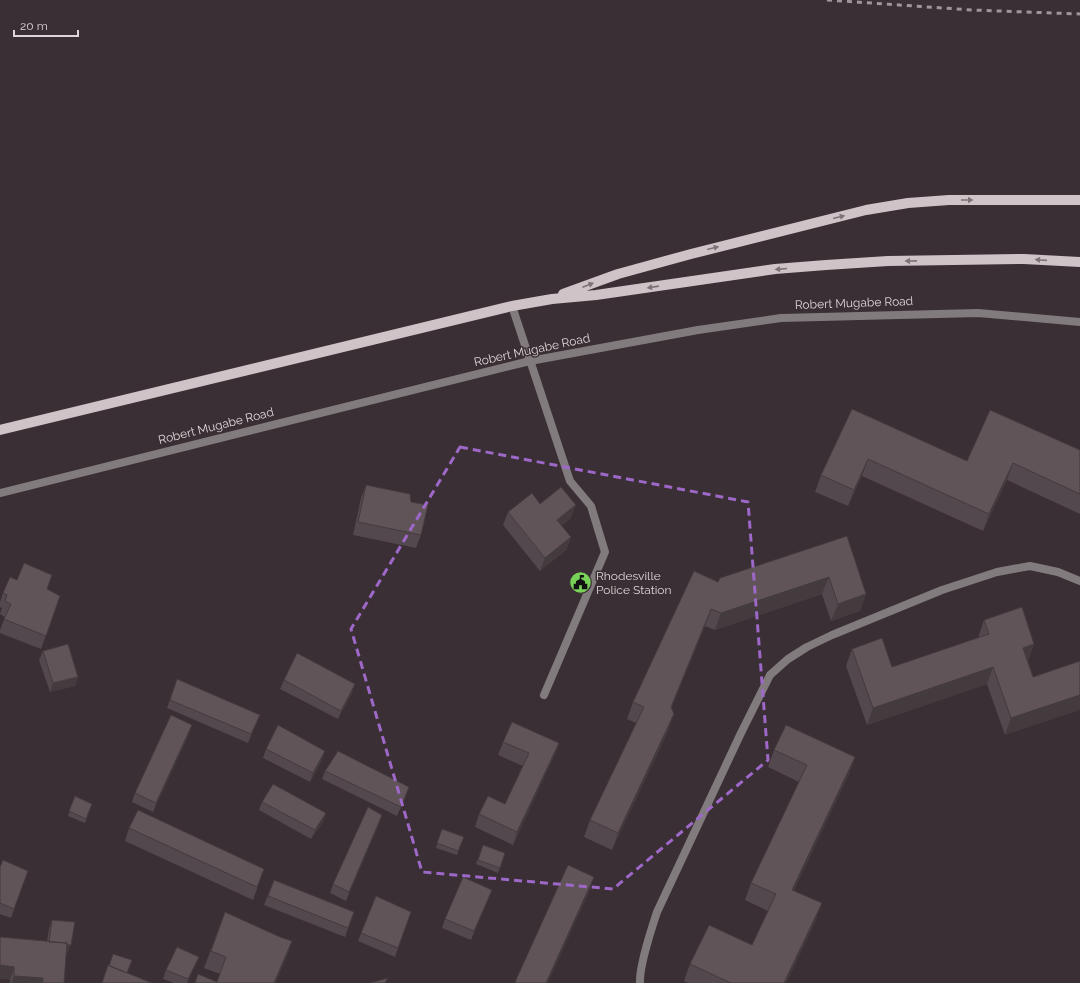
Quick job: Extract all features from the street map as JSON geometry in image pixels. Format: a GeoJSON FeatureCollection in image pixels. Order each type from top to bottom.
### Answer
{"type":"FeatureCollection","features":[{"type":"Feature","properties":{"kind":"main road"},"geometry":{"type":"LineString","coordinates":[[552,299],[618,274],[866,210],[949,200],[1080,200]]}},
{"type":"Feature","properties":{"kind":"main road"},"geometry":{"type":"LineString","coordinates":[[0,430],[512,306],[552,299],[596,295],[775,270],[842,264],[888,261],[1024,259],[1080,262]]}},
{"type":"Feature","properties":{"kind":"street"},"geometry":{"type":"LineString","coordinates":[[512,306],[570,481],[591,506],[605,552],[544,695]]}},
{"type":"Feature","properties":{"kind":"street","name":"Robert Mugabe Road"},"geometry":{"type":"LineString","coordinates":[[0,493],[530,361],[698,330],[781,318],[978,313],[1080,322]]}},
{"type":"Feature","properties":{"kind":"street"},"geometry":{"type":"LineString","coordinates":[[640,983],[650,930],[657,912],[741,733],[770,675],[788,659],[807,647],[832,635],[942,590],[997,572],[1030,566],[1058,572],[1080,581]]}},
{"type":"Feature","properties":{"kind":"highlighted area"},"geometry":{"type":"Polygon","coordinates":[[[460,447],[748,502],[768,760],[613,889],[422,872],[351,629],[460,447]]]}},
{"type":"Feature","properties":{"kind":"building"},"geometry":{"type":"Polygon","coordinates":[[[852,409],[967,461],[990,410],[1080,450],[1080,494],[1013,463],[989,514],[868,459],[854,490],[821,475],[852,409]]]}},
{"type":"Feature","properties":{"kind":"building"},"geometry":{"type":"Polygon","coordinates":[[[366,485],[410,494],[411,502],[428,505],[421,535],[358,522],[366,485]]]}},
{"type":"Feature","properties":{"kind":"building"},"geometry":{"type":"Polygon","coordinates":[[[561,487],[576,505],[557,520],[571,537],[545,558],[508,512],[532,493],[540,504],[561,487]]]}},
{"type":"Feature","properties":{"kind":"building"},"geometry":{"type":"Polygon","coordinates":[[[847,536],[866,594],[838,604],[829,577],[721,613],[711,609],[671,707],[674,714],[618,833],[590,820],[644,707],[633,702],[694,571],[718,582],[720,578],[847,536]]]}},
{"type":"Feature","properties":{"kind":"building"},"geometry":{"type":"Polygon","coordinates":[[[24,563],[52,575],[47,589],[60,596],[46,636],[4,619],[11,604],[5,601],[7,595],[3,593],[10,577],[17,580],[24,563]]]}},
{"type":"Feature","properties":{"kind":"building"},"geometry":{"type":"Polygon","coordinates":[[[1022,607],[1034,644],[1023,648],[1033,677],[1080,661],[1080,695],[1011,718],[993,667],[873,708],[852,649],[882,638],[892,667],[989,634],[984,620],[1022,607]]]}},
{"type":"Feature","properties":{"kind":"building"},"geometry":{"type":"Polygon","coordinates":[[[68,644],[78,677],[53,683],[43,651],[68,644]]]}},
{"type":"Feature","properties":{"kind":"building"},"geometry":{"type":"Polygon","coordinates":[[[297,653],[355,684],[341,711],[284,680],[297,653]]]}},
{"type":"Feature","properties":{"kind":"building"},"geometry":{"type":"Polygon","coordinates":[[[177,679],[260,715],[251,734],[170,700],[177,679]]]}},
{"type":"Feature","properties":{"kind":"building"},"geometry":{"type":"Polygon","coordinates":[[[171,715],[192,725],[156,803],[135,793],[171,715]]]}},
{"type":"Feature","properties":{"kind":"building"},"geometry":{"type":"Polygon","coordinates":[[[512,722],[559,743],[517,832],[479,814],[488,796],[505,804],[529,753],[503,742],[512,722]]]}},
{"type":"Feature","properties":{"kind":"building"},"geometry":{"type":"Polygon","coordinates":[[[278,725],[325,751],[313,773],[266,749],[278,725]]]}},
{"type":"Feature","properties":{"kind":"building"},"geometry":{"type":"Polygon","coordinates":[[[786,725],[855,757],[792,890],[822,903],[784,983],[731,983],[690,964],[709,925],[752,945],[776,894],[751,883],[807,765],[774,750],[786,725]]]}},
{"type":"Feature","properties":{"kind":"building"},"geometry":{"type":"Polygon","coordinates":[[[338,751],[409,787],[401,807],[325,771],[338,751]]]}},
{"type":"Feature","properties":{"kind":"building"},"geometry":{"type":"Polygon","coordinates":[[[273,784],[326,813],[315,830],[262,802],[273,784]]]}},
{"type":"Feature","properties":{"kind":"building"},"geometry":{"type":"Polygon","coordinates":[[[75,796],[92,804],[86,819],[69,811],[75,796]]]}},
{"type":"Feature","properties":{"kind":"building"},"geometry":{"type":"Polygon","coordinates":[[[368,807],[382,815],[349,892],[333,884],[368,807]]]}},
{"type":"Feature","properties":{"kind":"building"},"geometry":{"type":"Polygon","coordinates":[[[138,810],[264,869],[257,887],[129,828],[138,810]]]}},
{"type":"Feature","properties":{"kind":"building"},"geometry":{"type":"Polygon","coordinates":[[[442,829],[464,837],[458,851],[437,843],[442,829]]]}},
{"type":"Feature","properties":{"kind":"building"},"geometry":{"type":"Polygon","coordinates":[[[483,845],[505,853],[500,868],[478,860],[483,845]]]}},
{"type":"Feature","properties":{"kind":"building"},"geometry":{"type":"Polygon","coordinates":[[[3,860],[28,871],[14,909],[0,903],[0,867],[3,860]]]}},
{"type":"Feature","properties":{"kind":"building"},"geometry":{"type":"Polygon","coordinates":[[[568,865],[594,877],[546,983],[517,983],[515,982],[568,865]]]}},
{"type":"Feature","properties":{"kind":"building"},"geometry":{"type":"Polygon","coordinates":[[[463,877],[492,890],[474,931],[445,919],[463,877]]]}},
{"type":"Feature","properties":{"kind":"building"},"geometry":{"type":"Polygon","coordinates":[[[274,880],[354,912],[348,928],[268,896],[274,880]]]}},
{"type":"Feature","properties":{"kind":"building"},"geometry":{"type":"Polygon","coordinates":[[[376,896],[411,912],[398,948],[361,933],[376,896]]]}},
{"type":"Feature","properties":{"kind":"building"},"geometry":{"type":"Polygon","coordinates":[[[225,912],[292,941],[274,983],[195,983],[198,974],[217,982],[226,957],[211,951],[225,912]]]}},
{"type":"Feature","properties":{"kind":"building"},"geometry":{"type":"Polygon","coordinates":[[[52,920],[75,922],[71,945],[67,945],[67,943],[49,942],[52,920]]]}},
{"type":"Feature","properties":{"kind":"building"},"geometry":{"type":"Polygon","coordinates":[[[0,937],[67,943],[64,983],[43,983],[43,978],[14,976],[14,967],[0,965],[0,937]]]}},
{"type":"Feature","properties":{"kind":"building"},"geometry":{"type":"Polygon","coordinates":[[[177,947],[199,957],[188,979],[166,970],[177,947]]]}},
{"type":"Feature","properties":{"kind":"building"},"geometry":{"type":"Polygon","coordinates":[[[113,954],[132,960],[127,973],[109,966],[113,954]]]}},
{"type":"Feature","properties":{"kind":"building"},"geometry":{"type":"Polygon","coordinates":[[[108,965],[152,983],[102,983],[108,965]]]}},
{"type":"Feature","properties":{"kind":"building"},"geometry":{"type":"Polygon","coordinates":[[[388,978],[385,983],[370,983],[388,978]]]}},
{"type":"Feature","properties":{"kind":"railway"},"geometry":{"type":"LineString","coordinates":[[827,0],[972,10],[1080,14]]}},
{"type":"Feature","properties":{"kind":"place","name":"Rhodesville Police Station"},"geometry":{"type":"Point","coordinates":[580,583]}}]}
